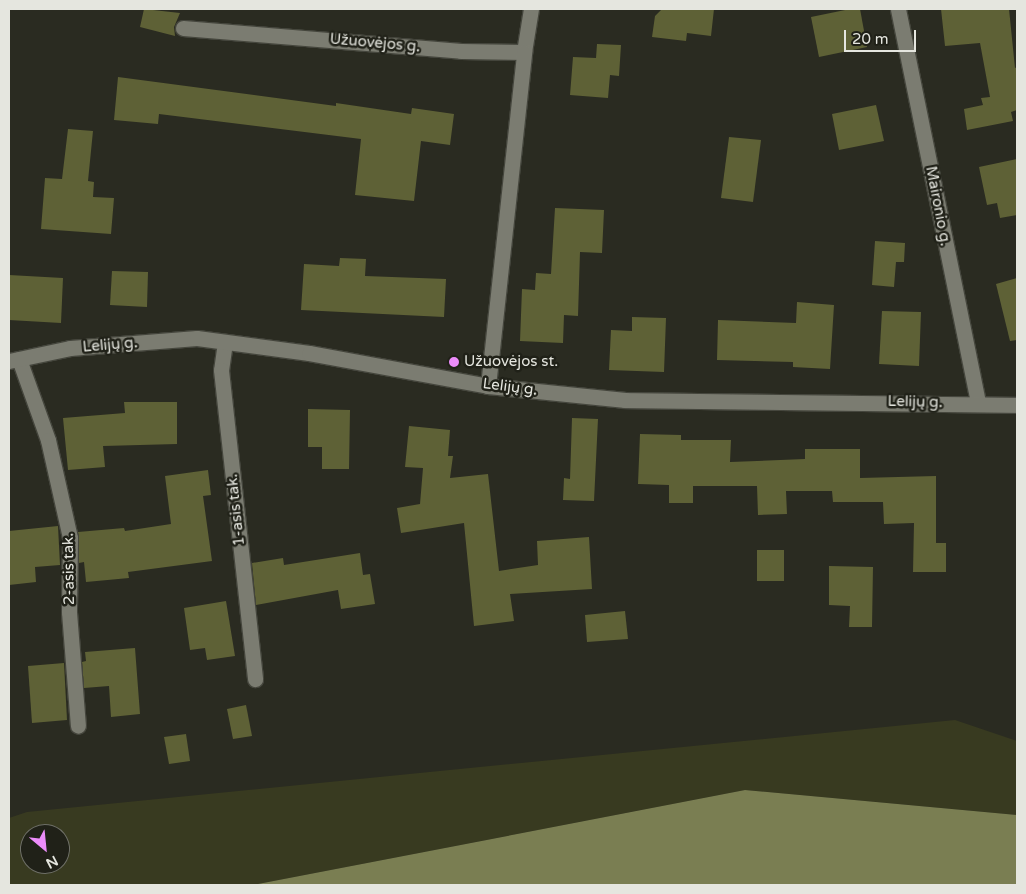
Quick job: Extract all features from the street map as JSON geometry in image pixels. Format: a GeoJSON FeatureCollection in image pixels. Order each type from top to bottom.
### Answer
{"type":"FeatureCollection","features":[{"type":"Feature","properties":{"kind":"street"},"geometry":{"type":"LineString","coordinates":[[488,386],[524,52],[531,9]]}},
{"type":"Feature","properties":{"kind":"street","name":"Maironio g."},"geometry":{"type":"LineString","coordinates":[[898,9],[978,403]]}},
{"type":"Feature","properties":{"kind":"street","name":"Užuovėjos g."},"geometry":{"type":"LineString","coordinates":[[183,28],[461,50],[524,52]]}},
{"type":"Feature","properties":{"kind":"street","name":"Lelijų g."},"geometry":{"type":"LineString","coordinates":[[14,360],[70,348],[187,338],[309,353],[488,386],[625,400],[978,403],[1017,405]]}},
{"type":"Feature","properties":{"kind":"street","name":"1-asis tak."},"geometry":{"type":"LineString","coordinates":[[225,342],[220,370],[255,679]]}},
{"type":"Feature","properties":{"kind":"street","name":"2-asis tak."},"geometry":{"type":"LineString","coordinates":[[14,360],[48,440],[70,538],[69,612],[78,726]]}},
{"type":"Feature","properties":{"kind":"shaded area"},"geometry":{"type":"Polygon","coordinates":[[[955,720],[1017,741],[1017,815],[745,790],[253,885],[9,885],[9,818],[27,812],[955,720]]]}},
{"type":"Feature","properties":{"kind":"shaded area"},"geometry":{"type":"Polygon","coordinates":[[[745,790],[1017,815],[1017,885],[253,885],[745,790]]]}},
{"type":"Feature","properties":{"kind":"building"},"geometry":{"type":"Polygon","coordinates":[[[144,9],[180,13],[174,27],[175,36],[140,27],[144,9]]]}},
{"type":"Feature","properties":{"kind":"building"},"geometry":{"type":"Polygon","coordinates":[[[662,9],[714,9],[711,36],[687,33],[686,41],[652,37],[655,16],[662,9]]]}},
{"type":"Feature","properties":{"kind":"building"},"geometry":{"type":"Polygon","coordinates":[[[850,9],[860,9],[867,47],[819,57],[811,17],[850,9]]]}},
{"type":"Feature","properties":{"kind":"building"},"geometry":{"type":"Polygon","coordinates":[[[941,9],[1009,9],[1015,68],[1017,67],[1017,110],[1011,112],[1013,121],[967,130],[964,109],[983,105],[981,98],[990,97],[980,43],[945,46],[941,9]]]}},
{"type":"Feature","properties":{"kind":"building"},"geometry":{"type":"Polygon","coordinates":[[[597,44],[621,45],[619,76],[610,75],[608,98],[570,95],[573,57],[596,58],[597,44]]]}},
{"type":"Feature","properties":{"kind":"building"},"geometry":{"type":"Polygon","coordinates":[[[118,77],[336,106],[336,103],[411,114],[412,108],[454,114],[450,145],[421,141],[414,201],[355,195],[361,139],[159,114],[158,124],[114,120],[118,77]]]}},
{"type":"Feature","properties":{"kind":"building"},"geometry":{"type":"Polygon","coordinates":[[[876,105],[884,141],[839,150],[832,114],[876,105]]]}},
{"type":"Feature","properties":{"kind":"building"},"geometry":{"type":"Polygon","coordinates":[[[68,129],[93,131],[88,181],[94,182],[93,197],[114,198],[111,234],[41,229],[45,178],[62,179],[68,129]]]}},
{"type":"Feature","properties":{"kind":"building"},"geometry":{"type":"Polygon","coordinates":[[[729,137],[761,140],[753,202],[721,198],[729,137]]]}},
{"type":"Feature","properties":{"kind":"building"},"geometry":{"type":"Polygon","coordinates":[[[1017,159],[1017,215],[1000,218],[997,203],[987,205],[979,167],[1017,159]]]}},
{"type":"Feature","properties":{"kind":"building"},"geometry":{"type":"Polygon","coordinates":[[[555,208],[604,210],[602,253],[580,252],[578,316],[564,315],[563,343],[520,341],[522,289],[535,290],[536,273],[551,274],[555,208]]]}},
{"type":"Feature","properties":{"kind":"building"},"geometry":{"type":"Polygon","coordinates":[[[875,241],[905,243],[904,262],[896,262],[894,287],[872,285],[875,241]]]}},
{"type":"Feature","properties":{"kind":"building"},"geometry":{"type":"Polygon","coordinates":[[[340,258],[366,259],[365,276],[446,279],[444,317],[301,310],[304,264],[339,266],[340,258]]]}},
{"type":"Feature","properties":{"kind":"building"},"geometry":{"type":"Polygon","coordinates":[[[112,271],[148,272],[147,307],[110,305],[112,271]]]}},
{"type":"Feature","properties":{"kind":"building"},"geometry":{"type":"Polygon","coordinates":[[[9,275],[63,278],[61,323],[9,320],[9,275]]]}},
{"type":"Feature","properties":{"kind":"building"},"geometry":{"type":"Polygon","coordinates":[[[1017,278],[1017,340],[1010,341],[996,284],[1017,278]]]}},
{"type":"Feature","properties":{"kind":"building"},"geometry":{"type":"Polygon","coordinates":[[[797,302],[834,305],[830,369],[793,367],[793,362],[717,360],[718,320],[796,323],[797,302]]]}},
{"type":"Feature","properties":{"kind":"building"},"geometry":{"type":"Polygon","coordinates":[[[882,311],[921,312],[919,366],[879,364],[882,311]]]}},
{"type":"Feature","properties":{"kind":"building"},"geometry":{"type":"Polygon","coordinates":[[[632,317],[666,318],[664,372],[609,370],[611,330],[632,331],[632,317]]]}},
{"type":"Feature","properties":{"kind":"building"},"geometry":{"type":"Polygon","coordinates":[[[124,402],[177,402],[177,444],[103,446],[105,467],[68,470],[63,418],[125,413],[124,402]]]}},
{"type":"Feature","properties":{"kind":"building"},"geometry":{"type":"Polygon","coordinates":[[[308,409],[350,410],[349,469],[322,469],[322,447],[308,447],[308,409]]]}},
{"type":"Feature","properties":{"kind":"building"},"geometry":{"type":"Polygon","coordinates":[[[572,418],[598,419],[594,501],[563,500],[564,478],[570,479],[572,418]]]}},
{"type":"Feature","properties":{"kind":"building"},"geometry":{"type":"Polygon","coordinates":[[[409,426],[450,430],[448,456],[453,456],[450,478],[488,474],[499,571],[538,565],[537,541],[589,537],[592,589],[510,594],[514,621],[474,626],[464,523],[401,533],[397,508],[420,504],[423,468],[405,467],[409,426]]]}},
{"type":"Feature","properties":{"kind":"building"},"geometry":{"type":"Polygon","coordinates":[[[640,434],[681,435],[681,440],[731,440],[730,462],[805,459],[805,449],[860,449],[860,478],[936,476],[936,543],[946,543],[946,572],[913,572],[914,523],[884,524],[883,502],[833,502],[832,491],[786,491],[787,514],[758,515],[757,486],[693,486],[693,503],[669,503],[669,485],[638,484],[640,434]]]}},
{"type":"Feature","properties":{"kind":"building"},"geometry":{"type":"Polygon","coordinates":[[[208,470],[211,495],[203,496],[212,561],[128,572],[129,578],[86,582],[84,562],[79,563],[78,532],[124,528],[125,531],[171,524],[165,476],[208,470]]]}},
{"type":"Feature","properties":{"kind":"building"},"geometry":{"type":"Polygon","coordinates":[[[58,526],[60,565],[35,567],[36,582],[9,585],[9,531],[58,526]]]}},
{"type":"Feature","properties":{"kind":"building"},"geometry":{"type":"Polygon","coordinates":[[[757,550],[784,550],[784,581],[757,581],[757,550]]]}},
{"type":"Feature","properties":{"kind":"building"},"geometry":{"type":"Polygon","coordinates":[[[360,553],[363,575],[370,574],[375,604],[341,609],[338,590],[256,605],[252,563],[283,558],[284,565],[360,553]]]}},
{"type":"Feature","properties":{"kind":"building"},"geometry":{"type":"Polygon","coordinates":[[[829,566],[873,567],[872,627],[849,627],[850,606],[829,605],[829,566]]]}},
{"type":"Feature","properties":{"kind":"building"},"geometry":{"type":"Polygon","coordinates":[[[226,601],[235,656],[207,660],[205,648],[190,650],[184,608],[226,601]]]}},
{"type":"Feature","properties":{"kind":"building"},"geometry":{"type":"Polygon","coordinates":[[[625,611],[628,639],[587,642],[585,615],[625,611]]]}},
{"type":"Feature","properties":{"kind":"building"},"geometry":{"type":"Polygon","coordinates":[[[135,648],[140,714],[111,717],[109,686],[84,688],[82,662],[86,661],[85,652],[135,648]]]}},
{"type":"Feature","properties":{"kind":"building"},"geometry":{"type":"Polygon","coordinates":[[[64,663],[67,720],[32,723],[28,666],[64,663]]]}},
{"type":"Feature","properties":{"kind":"building"},"geometry":{"type":"Polygon","coordinates":[[[246,705],[252,736],[233,739],[227,709],[246,705]]]}},
{"type":"Feature","properties":{"kind":"building"},"geometry":{"type":"Polygon","coordinates":[[[186,734],[190,761],[169,764],[164,737],[186,734]]]}},
{"type":"Feature","properties":{"kind":"place","name":"Užuovėjos st."},"geometry":{"type":"Point","coordinates":[454,362]}}]}
